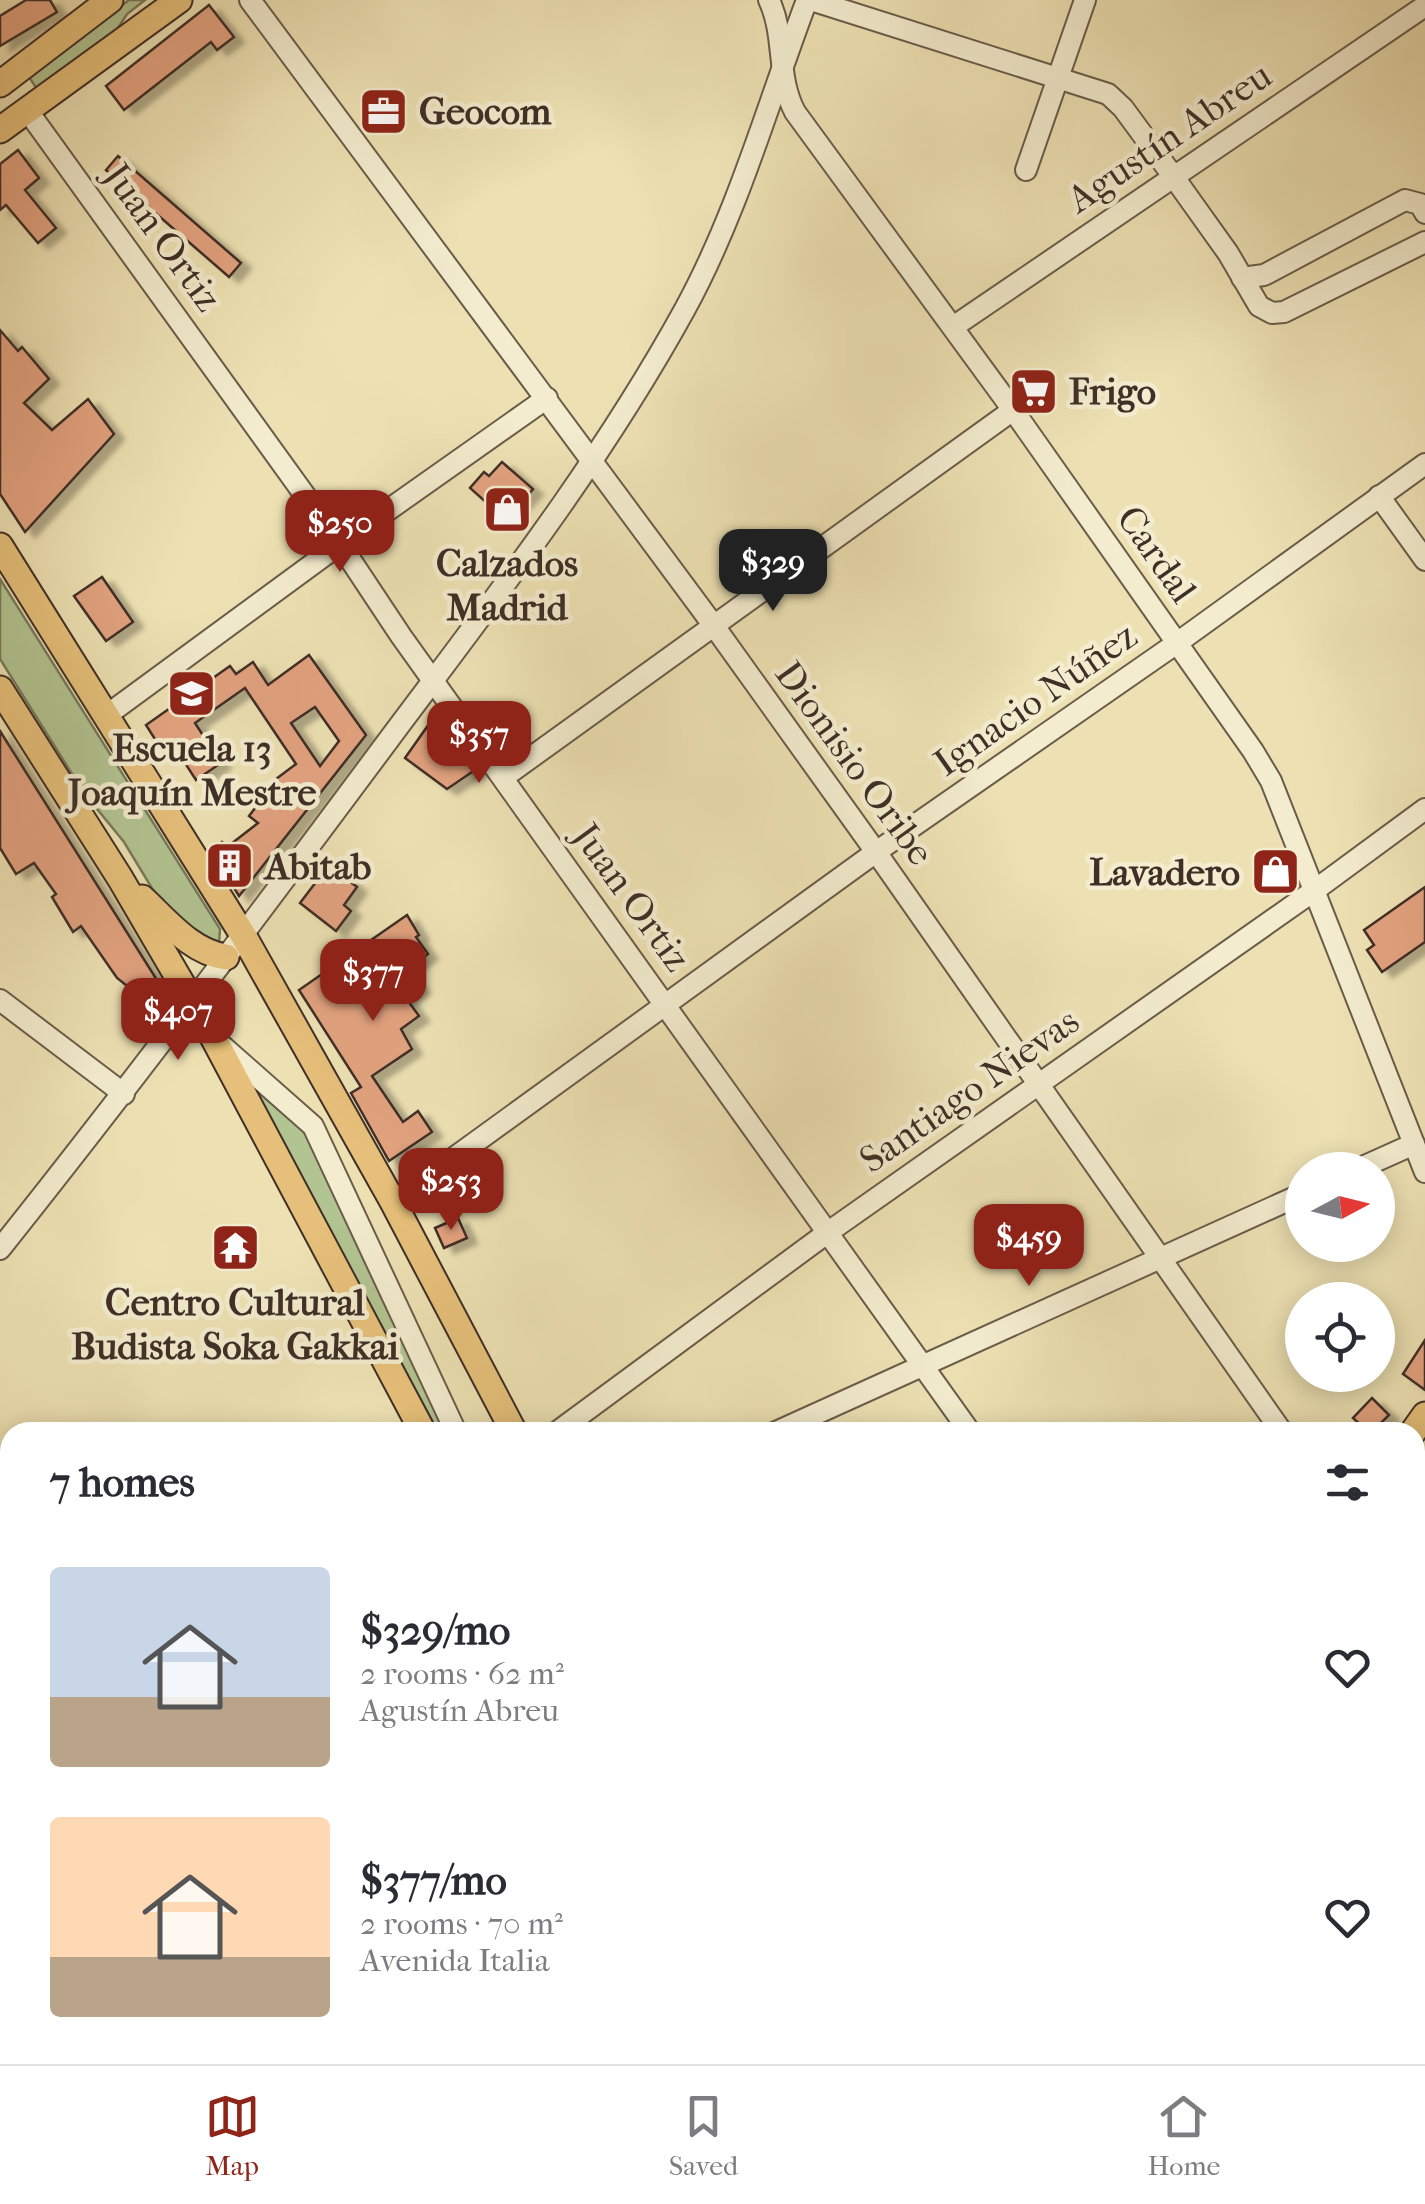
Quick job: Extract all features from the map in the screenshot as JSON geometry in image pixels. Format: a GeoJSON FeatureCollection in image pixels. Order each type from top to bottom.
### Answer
{"type":"FeatureCollection","features":[{"type":"Feature","properties":{"kind":"main road"},"geometry":{"type":"LineString","coordinates":[[0,84],[110,0]]}},
{"type":"Feature","properties":{"kind":"main road"},"geometry":{"type":"LineString","coordinates":[[0,130],[179,0]]}},
{"type":"Feature","properties":{"kind":"main road"},"geometry":{"type":"LineString","coordinates":[[0,546],[243,935],[509,1422]]}},
{"type":"Feature","properties":{"kind":"main road"},"geometry":{"type":"LineString","coordinates":[[0,689],[120,878],[213,1037],[418,1422]]}},
{"type":"Feature","properties":{"kind":"main road"},"geometry":{"type":"LineString","coordinates":[[120,878],[196,947],[226,957]]}},
{"type":"Feature","properties":{"kind":"street","name":"Dionisio Oribe"},"geometry":{"type":"LineString","coordinates":[[250,0],[714,626],[1275,1422]]}},
{"type":"Feature","properties":{"kind":"street"},"geometry":{"type":"LineString","coordinates":[[0,1249],[193,1003],[534,546],[593,460],[684,310],[712,254],[808,0],[1108,94],[1228,253],[1259,306],[1272,313],[1284,312],[1425,242]]}},
{"type":"Feature","properties":{"kind":"street","name":"Cardal"},"geometry":{"type":"LineString","coordinates":[[808,0],[772,7],[780,70],[795,112],[1254,750],[1271,781],[1425,1172]]}},
{"type":"Feature","properties":{"kind":"street"},"geometry":{"type":"LineString","coordinates":[[1026,170],[1085,0]]}},
{"type":"Feature","properties":{"kind":"street","name":"Agustín Abreu"},"geometry":{"type":"LineString","coordinates":[[953,327],[1419,5]]}},
{"type":"Feature","properties":{"kind":"street","name":"Juan Ortiz"},"geometry":{"type":"LineString","coordinates":[[27,110],[963,1422]]}},
{"type":"Feature","properties":{"kind":"street"},"geometry":{"type":"LineString","coordinates":[[1242,278],[1264,274],[1405,200],[1420,204],[1425,213]]}},
{"type":"Feature","properties":{"kind":"street"},"geometry":{"type":"LineString","coordinates":[[107,715],[546,398]]}},
{"type":"Feature","properties":{"kind":"street"},"geometry":{"type":"LineString","coordinates":[[504,777],[1013,410]]}},
{"type":"Feature","properties":{"kind":"street","name":"Ignacio Núñez"},"geometry":{"type":"LineString","coordinates":[[392,1202],[876,852],[1178,643],[1425,464]]}},
{"type":"Feature","properties":{"kind":"street"},"geometry":{"type":"LineString","coordinates":[[1379,496],[1425,560]]}},
{"type":"Feature","properties":{"kind":"street","name":"Santiago Nievas"},"geometry":{"type":"LineString","coordinates":[[570,1422],[827,1233],[1425,809]]}},
{"type":"Feature","properties":{"kind":"street"},"geometry":{"type":"LineString","coordinates":[[0,1000],[124,1094]]}},
{"type":"Feature","properties":{"kind":"street"},"geometry":{"type":"LineString","coordinates":[[213,1037],[313,1126],[451,1422]]}},
{"type":"Feature","properties":{"kind":"street"},"geometry":{"type":"LineString","coordinates":[[1395,1153],[1414,1144]]}},
{"type":"Feature","properties":{"kind":"street"},"geometry":{"type":"LineString","coordinates":[[797,1422],[1285,1202]]}},
{"type":"Feature","properties":{"kind":"green space"},"geometry":{"type":"Polygon","coordinates":[[[129,0],[145,0],[127,14],[114,34],[37,89],[29,77],[129,0]]]}},
{"type":"Feature","properties":{"kind":"green space"},"geometry":{"type":"Polygon","coordinates":[[[0,579],[220,929],[219,943],[210,947],[156,895],[124,842],[84,793],[0,659],[0,579]]]}},
{"type":"Feature","properties":{"kind":"green space"},"geometry":{"type":"Polygon","coordinates":[[[252,1085],[309,1132],[441,1422],[433,1422],[252,1085]]]}},
{"type":"Feature","properties":{"kind":"building"},"geometry":{"type":"Polygon","coordinates":[[[26,0],[50,0],[57,12],[0,46],[0,16],[26,0]]]}},
{"type":"Feature","properties":{"kind":"building"},"geometry":{"type":"Polygon","coordinates":[[[209,5],[234,37],[217,50],[211,42],[124,110],[106,86],[209,5]]]}},
{"type":"Feature","properties":{"kind":"building"},"geometry":{"type":"Polygon","coordinates":[[[18,150],[39,178],[25,190],[56,228],[38,243],[6,205],[0,210],[0,164],[18,150]]]}},
{"type":"Feature","properties":{"kind":"building"},"geometry":{"type":"Polygon","coordinates":[[[118,156],[241,263],[229,277],[106,170],[118,156]]]}},
{"type":"Feature","properties":{"kind":"building"},"geometry":{"type":"Polygon","coordinates":[[[0,330],[18,351],[22,347],[49,379],[24,403],[52,430],[88,399],[114,434],[25,532],[0,494],[0,330]]]}},
{"type":"Feature","properties":{"kind":"building"},"geometry":{"type":"Polygon","coordinates":[[[502,462],[533,489],[506,520],[470,488],[484,472],[489,476],[502,462]]]}},
{"type":"Feature","properties":{"kind":"building"},"geometry":{"type":"Polygon","coordinates":[[[102,577],[133,622],[106,641],[74,596],[102,577]]]}},
{"type":"Feature","properties":{"kind":"building"},"geometry":{"type":"Polygon","coordinates":[[[309,655],[366,735],[239,896],[212,852],[222,842],[227,847],[258,823],[249,816],[262,799],[256,794],[296,764],[245,688],[195,723],[221,763],[196,780],[170,740],[160,747],[146,725],[230,666],[236,674],[253,662],[268,685],[309,655]],[[315,707],[291,723],[320,766],[339,741],[315,707]]]}},
{"type":"Feature","properties":{"kind":"building"},"geometry":{"type":"Polygon","coordinates":[[[429,724],[449,727],[475,770],[447,789],[405,758],[429,724]]]}},
{"type":"Feature","properties":{"kind":"building"},"geometry":{"type":"Polygon","coordinates":[[[0,731],[162,988],[146,1001],[117,978],[81,926],[73,932],[52,897],[56,894],[34,863],[16,874],[0,848],[0,731]]]}},
{"type":"Feature","properties":{"kind":"building"},"geometry":{"type":"Polygon","coordinates":[[[329,865],[357,887],[344,905],[351,911],[336,931],[300,903],[329,865]]]}},
{"type":"Feature","properties":{"kind":"building"},"geometry":{"type":"Polygon","coordinates":[[[1425,887],[1425,942],[1382,972],[1367,950],[1374,945],[1364,930],[1425,887]]]}},
{"type":"Feature","properties":{"kind":"building"},"geometry":{"type":"Polygon","coordinates":[[[407,915],[428,954],[407,970],[420,988],[406,998],[419,1016],[401,1029],[412,1049],[372,1076],[403,1122],[418,1111],[432,1132],[389,1161],[351,1093],[361,1087],[299,990],[407,915]]]}},
{"type":"Feature","properties":{"kind":"building"},"geometry":{"type":"Polygon","coordinates":[[[458,1218],[467,1238],[444,1248],[435,1228],[458,1218]]]}},
{"type":"Feature","properties":{"kind":"building"},"geometry":{"type":"Polygon","coordinates":[[[1425,1340],[1425,1390],[1403,1374],[1425,1340]]]}},
{"type":"Feature","properties":{"kind":"building"},"geometry":{"type":"Polygon","coordinates":[[[1372,1398],[1389,1415],[1382,1422],[1357,1422],[1353,1418],[1372,1398]]]}},
{"type":"Feature","properties":{"kind":"place","name":"Geocom"},"geometry":{"type":"Point","coordinates":[384,111]}},
{"type":"Feature","properties":{"kind":"place","name":"Frigo"},"geometry":{"type":"Point","coordinates":[1034,391]}},
{"type":"Feature","properties":{"kind":"place","name":"Calzados Madrid"},"geometry":{"type":"Point","coordinates":[507,509]}},
{"type":"Feature","properties":{"kind":"place","name":"Escuela 13 Joaquín Mestre"},"geometry":{"type":"Point","coordinates":[192,694]}},
{"type":"Feature","properties":{"kind":"place","name":"Abitab"},"geometry":{"type":"Point","coordinates":[230,866]}},
{"type":"Feature","properties":{"kind":"place","name":"Lavadero"},"geometry":{"type":"Point","coordinates":[1275,872]}},
{"type":"Feature","properties":{"kind":"place","name":"Centro Cultural Budista Soka Gakkai"},"geometry":{"type":"Point","coordinates":[235,1248]}}]}
